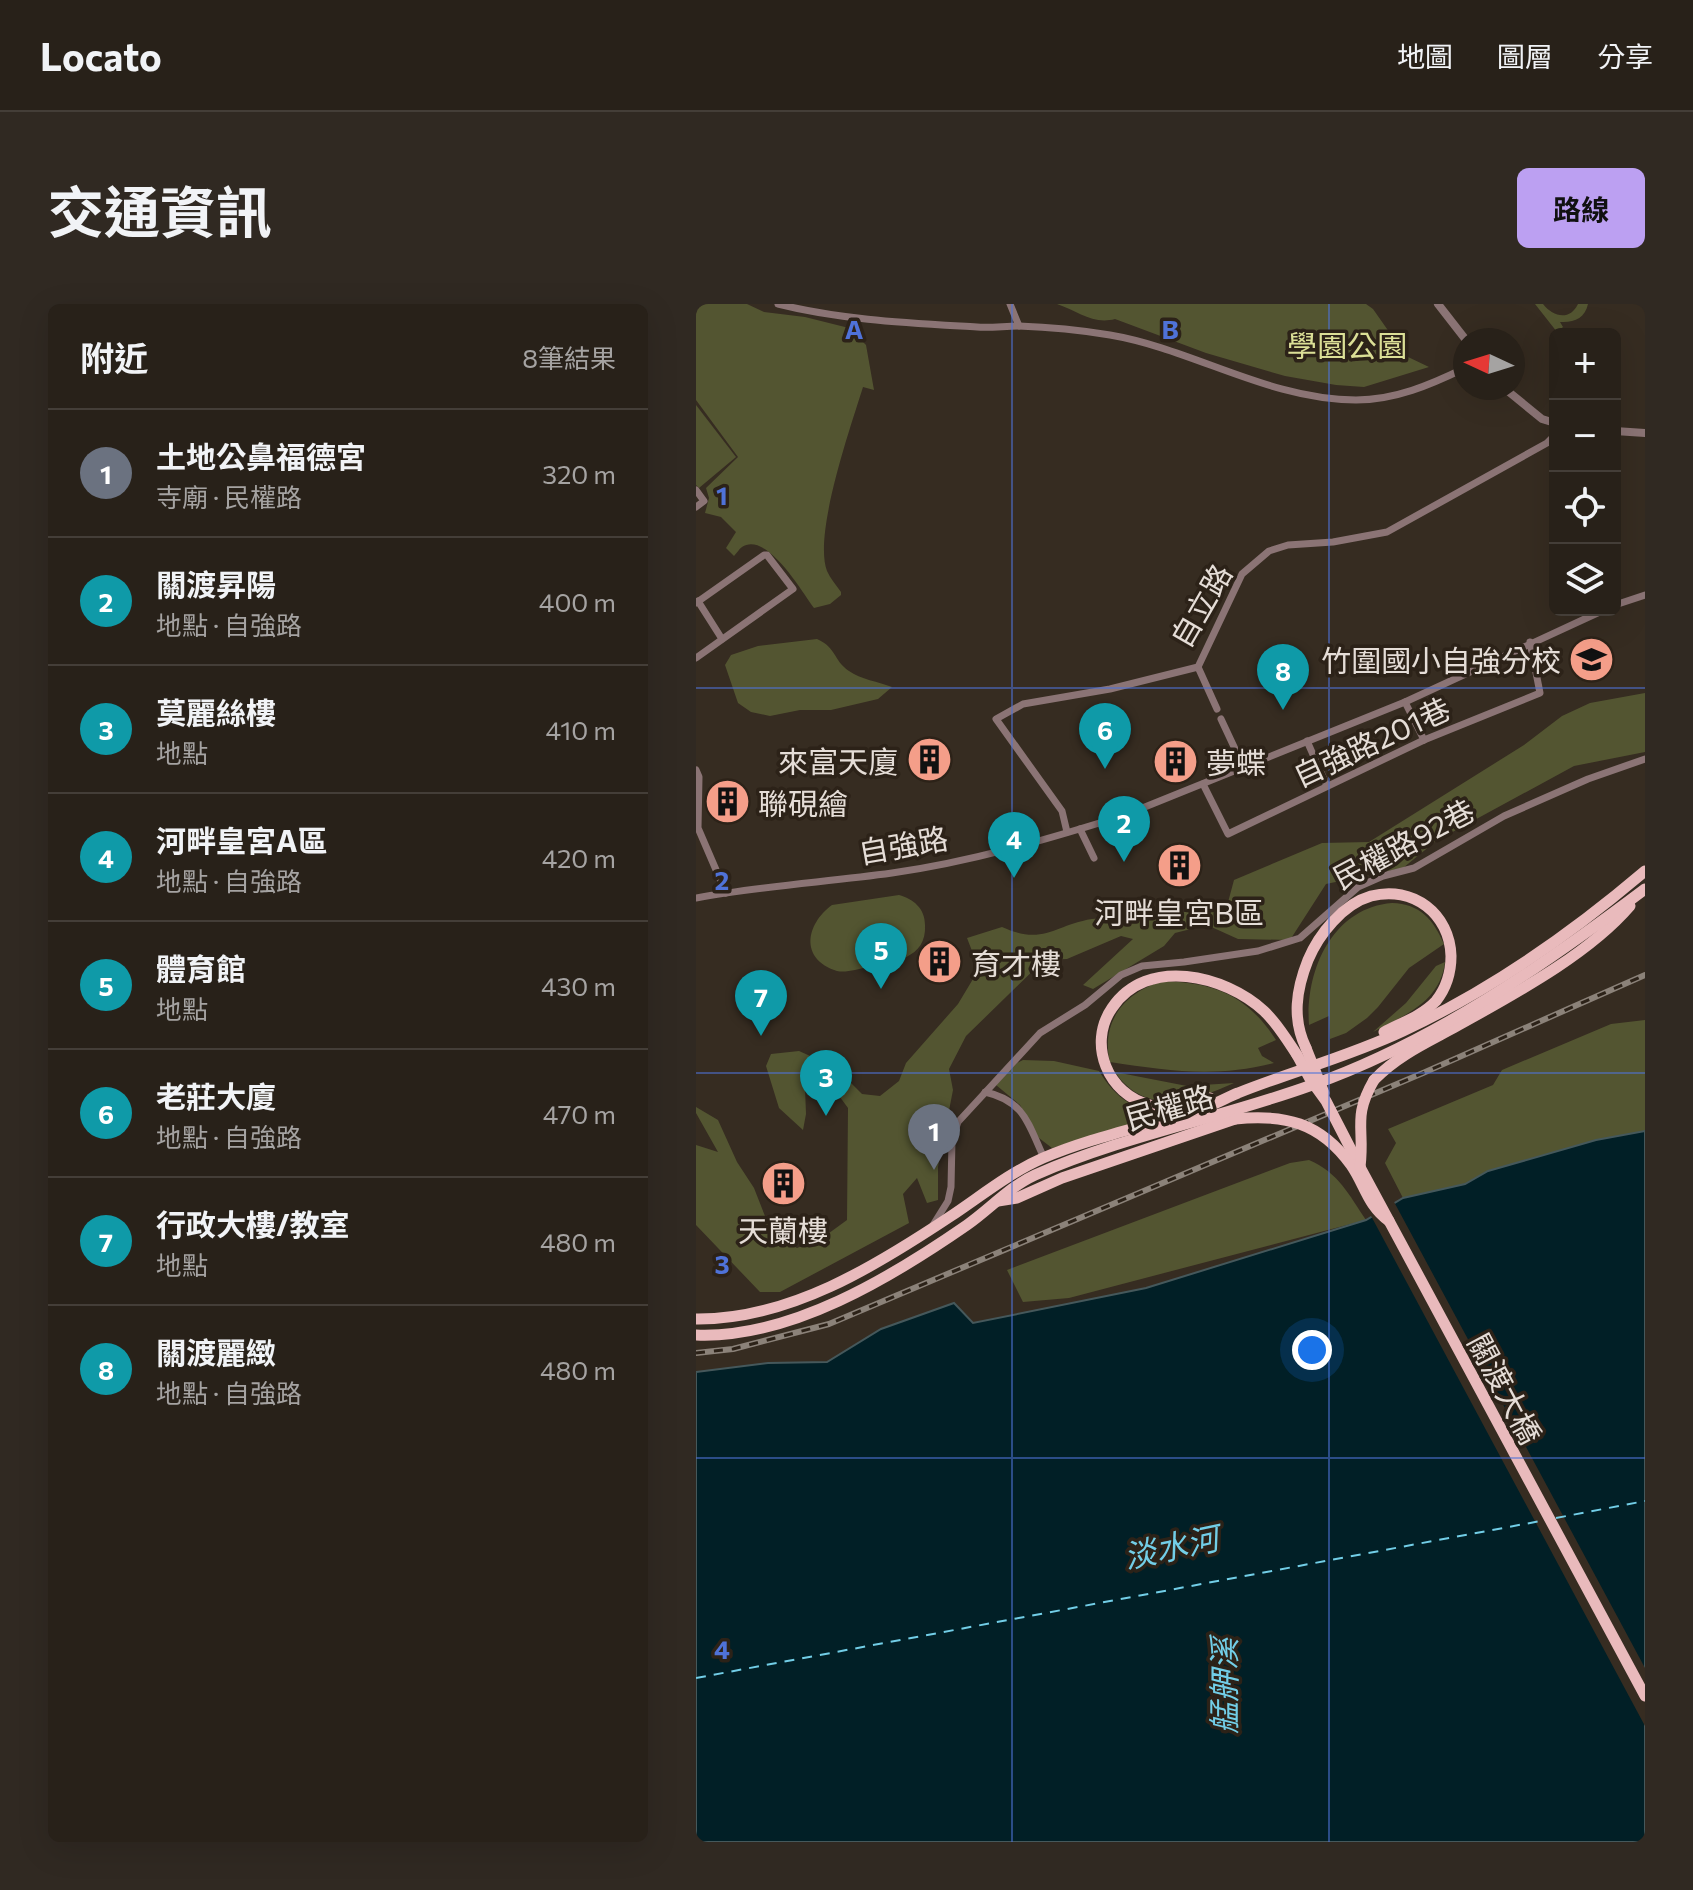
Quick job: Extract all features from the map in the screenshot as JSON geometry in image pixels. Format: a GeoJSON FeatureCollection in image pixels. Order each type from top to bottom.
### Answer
{"type":"FeatureCollection","features":[{"type":"Feature","properties":{"kind":"main road","name":"民權路"},"geometry":{"type":"LineString","coordinates":[[696,1335],[736,1334],[764,1328],[840,1299],[935,1247],[998,1202],[1012,1187],[1075,1159],[1235,1111],[1367,1063],[1470,1003],[1601,909],[1645,871]]}},
{"type":"Feature","properties":{"kind":"main road","name":"民權路"},"geometry":{"type":"LineString","coordinates":[[696,1319],[729,1318],[813,1294],[872,1265],[993,1186],[1044,1158],[1209,1106],[1307,1070],[1470,1003],[1517,980],[1644,889]]}},
{"type":"Feature","properties":{"kind":"main road"},"geometry":{"type":"LineString","coordinates":[[1360,1167],[1359,1115],[1365,1095],[1387,1067],[1519,991],[1588,944],[1611,928],[1644,889]]}},
{"type":"Feature","properties":{"kind":"main road","name":"關渡大橋"},"geometry":{"type":"LineString","coordinates":[[1302,1052],[1296,1012],[1300,979],[1313,948],[1329,926],[1349,908],[1370,896],[1398,894],[1424,902],[1441,919],[1450,941],[1448,982],[1435,1002],[1420,1014],[1365,1045]]}},
{"type":"Feature","properties":{"kind":"main road","name":"關渡大橋"},"geometry":{"type":"LineString","coordinates":[[1238,1093],[1184,1105],[1158,1107],[1126,1095],[1114,1083],[1104,1064],[1101,1045],[1103,1026],[1110,1010],[1125,992],[1141,983],[1169,977],[1196,977],[1221,983],[1264,1011],[1302,1052],[1360,1167],[1645,1696]]}},
{"type":"Feature","properties":{"kind":"main road"},"geometry":{"type":"LineString","coordinates":[[998,1202],[1017,1198],[1062,1178],[1235,1119],[1278,1117],[1304,1125],[1330,1143],[1351,1165],[1375,1211],[1389,1221]]}},
{"type":"Feature","properties":{"kind":"street"},"geometry":{"type":"LineString","coordinates":[[778,304],[832,314],[980,327],[1019,326],[1123,338],[1226,373],[1333,399],[1378,399],[1402,394],[1453,374]]}},
{"type":"Feature","properties":{"kind":"street"},"geometry":{"type":"LineString","coordinates":[[1010,304],[1019,326]]}},
{"type":"Feature","properties":{"kind":"street"},"geometry":{"type":"LineString","coordinates":[[1438,304],[1457,328]]}},
{"type":"Feature","properties":{"kind":"street"},"geometry":{"type":"LineString","coordinates":[[1519,400],[1549,421]]}},
{"type":"Feature","properties":{"kind":"street"},"geometry":{"type":"LineString","coordinates":[[1621,431],[1645,433]]}},
{"type":"Feature","properties":{"kind":"street","name":"自立路"},"geometry":{"type":"LineString","coordinates":[[1067,832],[1062,811],[996,719],[1023,704],[1110,689],[1198,667],[1242,574],[1269,551],[1288,545],[1333,542],[1387,532],[1549,441]]}},
{"type":"Feature","properties":{"kind":"street"},"geometry":{"type":"LineString","coordinates":[[696,490],[704,501],[696,507]]}},
{"type":"Feature","properties":{"kind":"street"},"geometry":{"type":"LineString","coordinates":[[696,658],[793,589],[767,555],[697,602],[722,639]]}},
{"type":"Feature","properties":{"kind":"street"},"geometry":{"type":"LineString","coordinates":[[1621,603],[1645,595]]}},
{"type":"Feature","properties":{"kind":"street","name":"自強路"},"geometry":{"type":"LineString","coordinates":[[696,898],[895,872],[1080,829],[1203,784],[1405,702],[1590,616]]}},
{"type":"Feature","properties":{"kind":"street","name":"自強路201巷"},"geometry":{"type":"LineString","coordinates":[[1203,784],[1228,834],[1424,740],[1540,693],[1530,642]]}},
{"type":"Feature","properties":{"kind":"street"},"geometry":{"type":"LineString","coordinates":[[1198,667],[1217,709]]}},
{"type":"Feature","properties":{"kind":"street"},"geometry":{"type":"LineString","coordinates":[[1405,702],[1424,740]]}},
{"type":"Feature","properties":{"kind":"street"},"geometry":{"type":"LineString","coordinates":[[1221,719],[1243,766]]}},
{"type":"Feature","properties":{"kind":"street"},"geometry":{"type":"LineString","coordinates":[[1307,741],[1327,786]]}},
{"type":"Feature","properties":{"kind":"street","name":"民權路92巷"},"geometry":{"type":"LineString","coordinates":[[985,1092],[1040,1033],[1085,1005],[1121,975],[1142,966],[1198,960],[1289,943],[1300,938],[1358,887],[1414,868],[1504,816],[1588,779],[1645,759]]}},
{"type":"Feature","properties":{"kind":"street"},"geometry":{"type":"LineString","coordinates":[[696,770],[699,777],[697,829],[726,893]]}},
{"type":"Feature","properties":{"kind":"street"},"geometry":{"type":"LineString","coordinates":[[1080,829],[1094,858]]}},
{"type":"Feature","properties":{"kind":"street"},"geometry":{"type":"LineString","coordinates":[[933,1225],[948,1201],[954,1131],[964,1114],[985,1092],[1010,1099],[1024,1115],[1044,1158]]}},
{"type":"Feature","properties":{"kind":"green space"},"geometry":{"type":"Polygon","coordinates":[[[696,304],[747,304],[764,312],[805,317],[849,328],[866,345],[874,390],[863,387],[835,480],[825,532],[827,571],[841,592],[830,604],[814,608],[793,577],[773,555],[762,548],[752,544],[742,547],[734,556],[726,548],[736,532],[721,517],[705,513],[709,498],[706,488],[738,457],[696,400],[696,304]]]}},
{"type":"Feature","properties":{"kind":"green space","name":"學園公園"},"geometry":{"type":"Polygon","coordinates":[[[1057,304],[1366,304],[1373,309],[1406,356],[1429,367],[1364,387],[1336,385],[1285,376],[1206,353],[1115,319],[1093,319],[1057,304]]]}},
{"type":"Feature","properties":{"kind":"green space"},"geometry":{"type":"Polygon","coordinates":[[[1535,304],[1543,304],[1556,314],[1566,315],[1578,304],[1588,304],[1578,319],[1560,322],[1563,327],[1554,328],[1535,304]]]}},
{"type":"Feature","properties":{"kind":"green space"},"geometry":{"type":"Polygon","coordinates":[[[696,405],[736,457],[699,488],[696,485],[696,405]]]}},
{"type":"Feature","properties":{"kind":"green space"},"geometry":{"type":"Polygon","coordinates":[[[817,639],[828,646],[849,671],[892,687],[878,699],[831,710],[800,710],[770,716],[751,712],[738,703],[725,665],[731,655],[758,646],[817,639]]]}},
{"type":"Feature","properties":{"kind":"green space"},"geometry":{"type":"Polygon","coordinates":[[[1645,693],[1645,752],[1574,766],[1436,841],[1403,868],[1326,884],[1290,940],[1238,939],[1207,925],[1175,933],[1164,946],[1093,989],[1083,985],[1133,939],[1121,936],[1067,959],[1044,960],[966,1036],[949,1069],[953,1090],[938,1167],[938,1200],[927,1203],[917,1178],[903,1194],[909,1223],[780,1292],[760,1292],[696,1225],[696,1145],[718,1152],[696,1113],[696,1107],[718,1120],[737,1162],[754,1188],[772,1234],[797,1248],[825,1236],[847,1220],[848,1108],[826,1078],[805,1088],[803,1130],[779,1108],[766,1066],[771,1054],[799,1051],[835,1067],[862,1094],[880,1096],[899,1081],[906,1063],[958,1004],[979,969],[967,938],[1002,927],[1028,935],[1039,934],[1092,919],[1161,919],[1165,907],[1173,915],[1208,906],[1227,906],[1234,880],[1322,843],[1369,842],[1524,745],[1562,716],[1590,703],[1645,693]]]}},
{"type":"Feature","properties":{"kind":"green space"},"geometry":{"type":"Polygon","coordinates":[[[899,895],[917,905],[923,914],[924,936],[914,952],[897,960],[844,972],[825,965],[817,958],[810,941],[812,931],[832,905],[899,895]]]}},
{"type":"Feature","properties":{"kind":"green space"},"geometry":{"type":"Polygon","coordinates":[[[1392,903],[1410,906],[1424,914],[1444,944],[1409,968],[1367,1018],[1346,1033],[1330,1039],[1329,1016],[1309,1025],[1312,984],[1326,946],[1353,917],[1371,907],[1392,903]]]}},
{"type":"Feature","properties":{"kind":"green space"},"geometry":{"type":"Polygon","coordinates":[[[1445,962],[1436,987],[1419,1006],[1373,1032],[1406,1003],[1436,966],[1445,962]]]}},
{"type":"Feature","properties":{"kind":"green space"},"geometry":{"type":"Polygon","coordinates":[[[1164,981],[1214,989],[1241,1002],[1276,1040],[1258,1048],[1262,1056],[1274,1063],[1212,1072],[1110,1062],[1109,1033],[1119,1010],[1138,992],[1164,981]]]}},
{"type":"Feature","properties":{"kind":"green space"},"geometry":{"type":"Polygon","coordinates":[[[1645,1020],[1645,1131],[1596,1140],[1488,1171],[1465,1184],[1403,1198],[1385,1163],[1396,1143],[1388,1129],[1493,1085],[1502,1070],[1611,1024],[1645,1020]]]}},
{"type":"Feature","properties":{"kind":"green space"},"geometry":{"type":"Polygon","coordinates":[[[1023,1060],[1054,1061],[1099,1071],[1112,1089],[1128,1102],[1157,1113],[1169,1114],[1052,1148],[1039,1138],[1020,1105],[996,1085],[1023,1060]]]}},
{"type":"Feature","properties":{"kind":"green space"},"geometry":{"type":"Polygon","coordinates":[[[1115,1072],[1187,1086],[1234,1083],[1186,1099],[1155,1100],[1127,1086],[1115,1072]]]}},
{"type":"Feature","properties":{"kind":"green space"},"geometry":{"type":"Polygon","coordinates":[[[1309,1160],[1336,1178],[1366,1220],[1069,1298],[1023,1302],[1007,1270],[1290,1163],[1309,1160]]]}},
{"type":"Feature","properties":{"kind":"water"},"geometry":{"type":"Polygon","coordinates":[[[1645,1131],[1645,1842],[696,1842],[696,1372],[768,1363],[827,1362],[881,1329],[954,1303],[973,1323],[1146,1288],[1366,1220],[1403,1198],[1465,1184],[1488,1171],[1596,1140],[1645,1131]]]}},
{"type":"Feature","properties":{"kind":"pier"},"geometry":{"type":"Polygon","coordinates":[[[1393,1200],[1645,1668],[1645,1726],[1370,1214],[1393,1200]]]}},
{"type":"Feature","properties":{"kind":"ferry route"},"geometry":{"type":"LineString","coordinates":[[1556,1518],[1645,1501]]}},
{"type":"Feature","properties":{"kind":"ferry route"},"geometry":{"type":"LineString","coordinates":[[696,1678],[1546,1520]]}},
{"type":"Feature","properties":{"kind":"railway"},"geometry":{"type":"LineString","coordinates":[[696,1353],[733,1349],[829,1324],[1423,1073],[1645,975]]}},
{"type":"Feature","properties":{"kind":"place","name":"竹圍國小自強分校"},"geometry":{"type":"Point","coordinates":[1592,659]}},
{"type":"Feature","properties":{"kind":"place","name":"關渡麗緻"},"geometry":{"type":"Point","coordinates":[1283,710]}},
{"type":"Feature","properties":{"kind":"place","name":"來富天廈"},"geometry":{"type":"Point","coordinates":[929,760]}},
{"type":"Feature","properties":{"kind":"place","name":"夢蝶"},"geometry":{"type":"Point","coordinates":[1175,761]}},
{"type":"Feature","properties":{"kind":"place","name":"老莊大廈"},"geometry":{"type":"Point","coordinates":[1105,769]}},
{"type":"Feature","properties":{"kind":"place","name":"聯硯繪"},"geometry":{"type":"Point","coordinates":[727,802]}},
{"type":"Feature","properties":{"kind":"place","name":"關渡昇陽"},"geometry":{"type":"Point","coordinates":[1124,862]}},
{"type":"Feature","properties":{"kind":"place","name":"河畔皇宮B區"},"geometry":{"type":"Point","coordinates":[1179,865]}},
{"type":"Feature","properties":{"kind":"place","name":"河畔皇宮A區"},"geometry":{"type":"Point","coordinates":[1014,878]}},
{"type":"Feature","properties":{"kind":"place","name":"育才樓"},"geometry":{"type":"Point","coordinates":[940,962]}},
{"type":"Feature","properties":{"kind":"place","name":"體育館"},"geometry":{"type":"Point","coordinates":[881,989]}},
{"type":"Feature","properties":{"kind":"place","name":"行政大樓/教室"},"geometry":{"type":"Point","coordinates":[761,1036]}},
{"type":"Feature","properties":{"kind":"place","name":"莫麗絲樓"},"geometry":{"type":"Point","coordinates":[826,1116]}},
{"type":"Feature","properties":{"kind":"place","name":"土地公鼻福德宮"},"geometry":{"type":"Point","coordinates":[934,1170]}},
{"type":"Feature","properties":{"kind":"place","name":"天蘭樓"},"geometry":{"type":"Point","coordinates":[783,1183]}},
{"type":"Feature","properties":{"kind":"water label","name":"淡水河"},"geometry":{"type":"Point","coordinates":[1171,1546]}},
{"type":"Feature","properties":{"kind":"water label","name":"艋舺溪"},"geometry":{"type":"Point","coordinates":[1223,1686]}}]}
